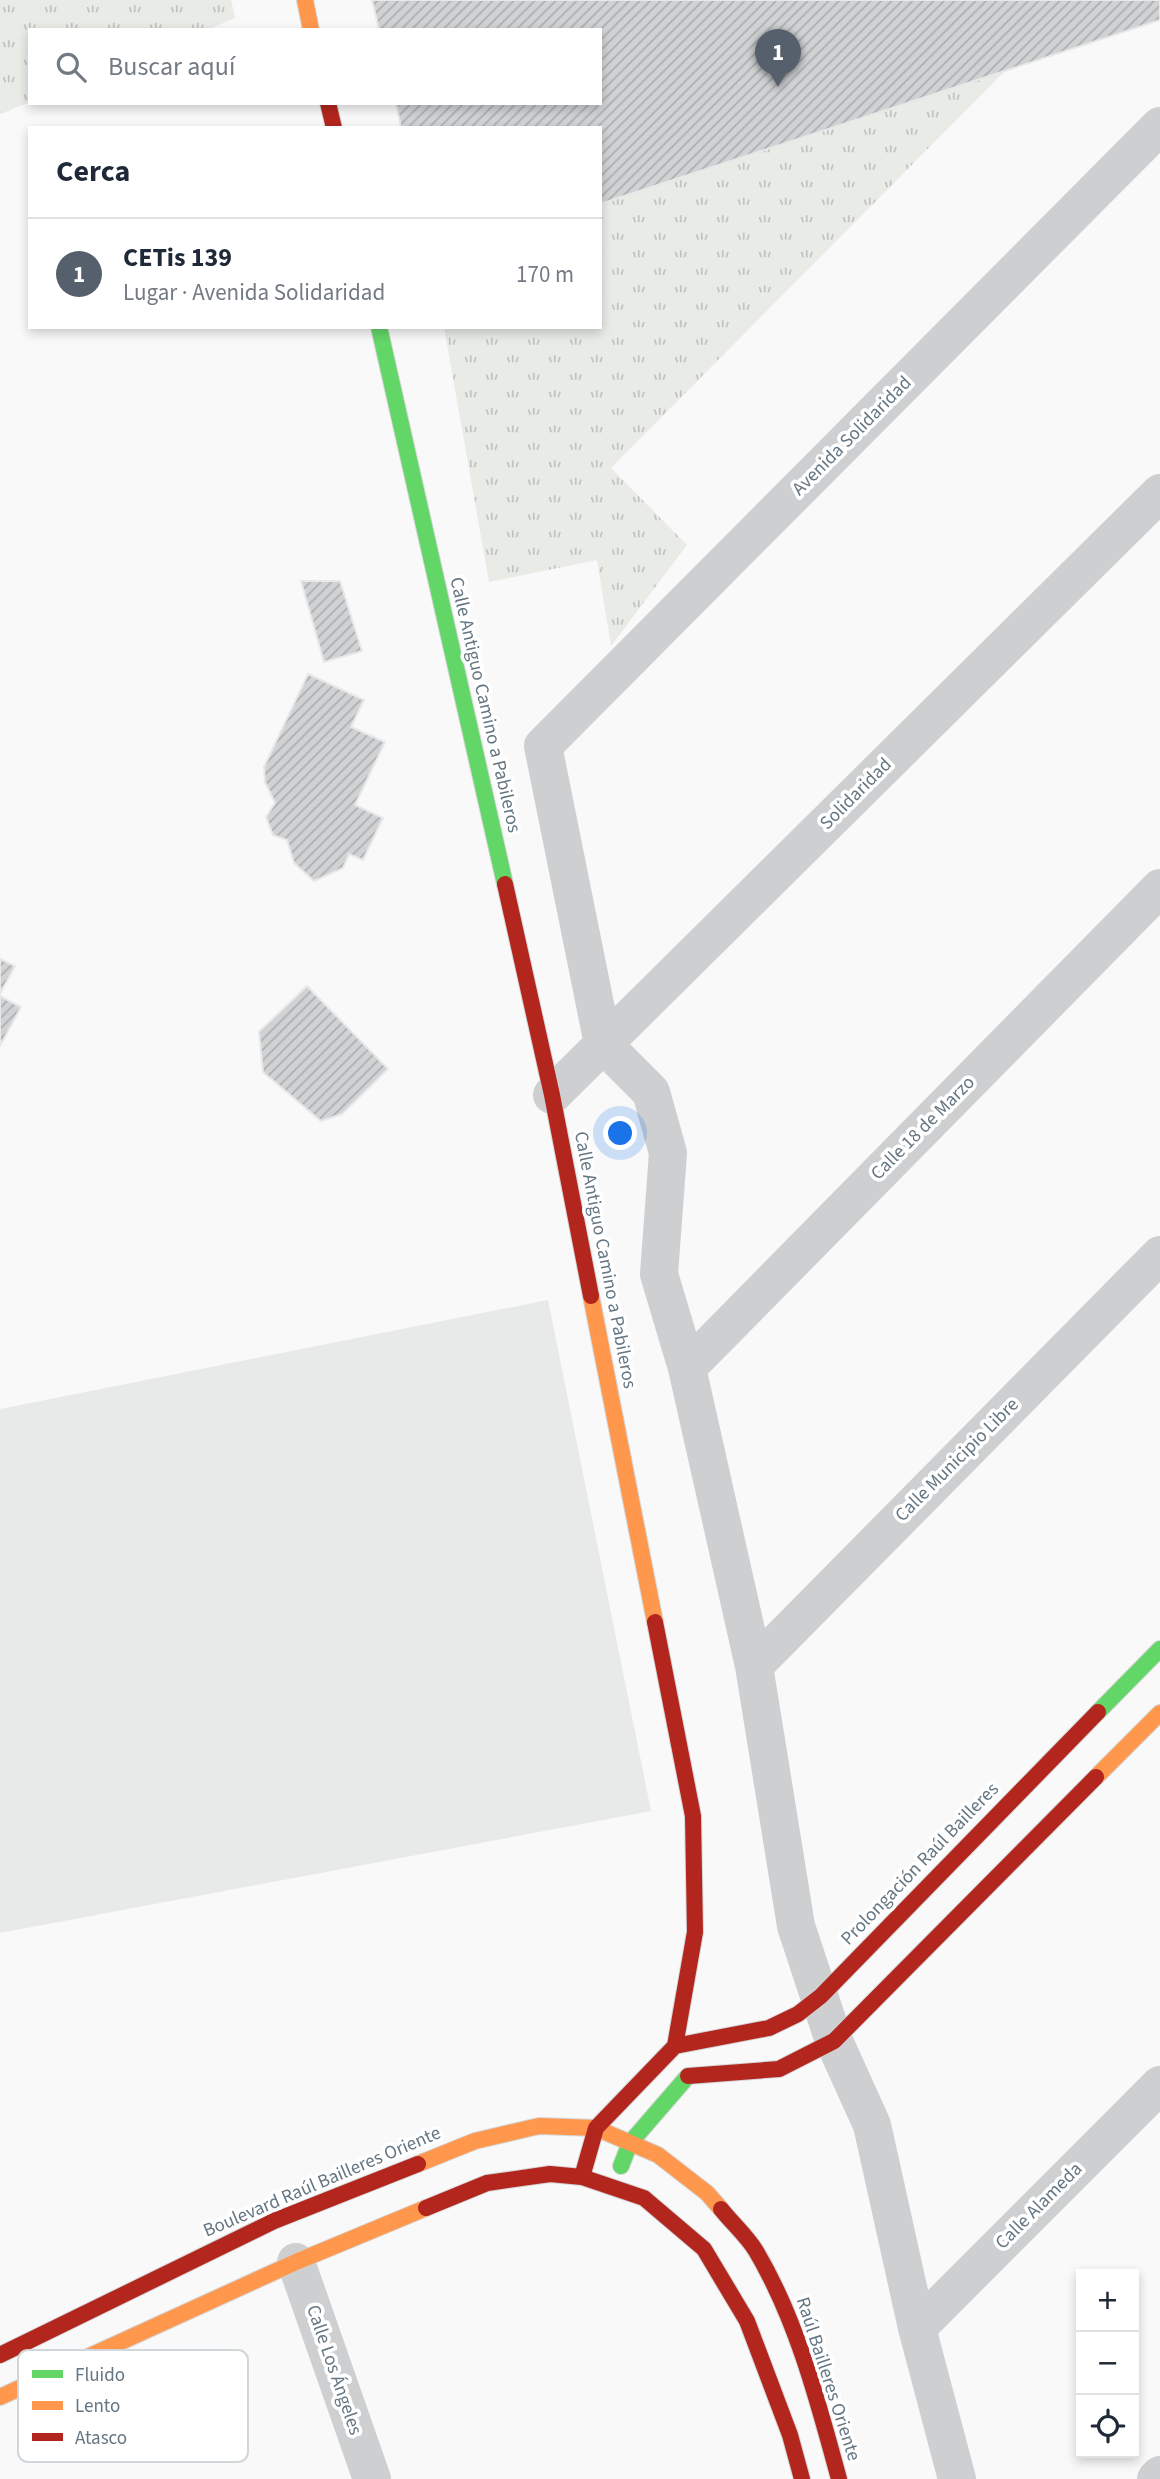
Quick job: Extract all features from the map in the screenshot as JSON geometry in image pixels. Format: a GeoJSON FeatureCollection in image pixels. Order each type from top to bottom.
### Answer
{"type":"FeatureCollection","features":[{"type":"Feature","properties":{"kind":"street"},"geometry":{"type":"LineString","coordinates":[[305,0],[312,28]]}},
{"type":"Feature","properties":{"kind":"street"},"geometry":{"type":"LineString","coordinates":[[328,105],[334,126]]}},
{"type":"Feature","properties":{"kind":"street","name":"Avenida Solidaridad"},"geometry":{"type":"LineString","coordinates":[[579,1068],[543,746],[1160,126]]}},
{"type":"Feature","properties":{"kind":"street","name":"Calle Antiguo Camino a Pabileros"},"geometry":{"type":"LineString","coordinates":[[380,329],[579,1068],[693,1816],[695,1932],[675,2046]]}},
{"type":"Feature","properties":{"kind":"street","name":"Solidaridad"},"geometry":{"type":"LineString","coordinates":[[579,1068],[1160,493]]}},
{"type":"Feature","properties":{"kind":"street","name":"Calle 18 de Marzo"},"geometry":{"type":"LineString","coordinates":[[687,1368],[1160,888]]}},
{"type":"Feature","properties":{"kind":"street"},"geometry":{"type":"LineString","coordinates":[[579,1068],[651,1091],[668,1153],[659,1275],[687,1368],[754,1666],[796,1926],[834,2041],[872,2125],[917,2328],[957,2479]]}},
{"type":"Feature","properties":{"kind":"street","name":"Calle Municipio Libre"},"geometry":{"type":"LineString","coordinates":[[754,1666],[1160,1255]]}},
{"type":"Feature","properties":{"kind":"street","name":"Prolongación Raúl Bailleres"},"geometry":{"type":"LineString","coordinates":[[675,2046],[769,2028],[798,2014],[821,1996],[1160,1649]]}},
{"type":"Feature","properties":{"kind":"street"},"geometry":{"type":"LineString","coordinates":[[613,2187],[630,2143],[688,2076],[779,2069],[834,2041],[1160,1713]]}},
{"type":"Feature","properties":{"kind":"street"},"geometry":{"type":"LineString","coordinates":[[582,2177],[596,2128],[675,2046],[688,2076]]}},
{"type":"Feature","properties":{"kind":"street","name":"Calle Alameda"},"geometry":{"type":"LineString","coordinates":[[917,2328],[1160,2085]]}},
{"type":"Feature","properties":{"kind":"street","name":"Boulevard Raúl Bailleres Oriente"},"geometry":{"type":"LineString","coordinates":[[0,2355],[274,2221],[475,2141],[539,2126],[596,2128]]}},
{"type":"Feature","properties":{"kind":"street","name":"Raúl Bailleres Oriente"},"geometry":{"type":"LineString","coordinates":[[596,2128],[658,2155],[707,2193],[755,2249],[787,2313],[824,2423],[839,2479]]}},
{"type":"Feature","properties":{"kind":"street"},"geometry":{"type":"LineString","coordinates":[[103,2350],[296,2262],[487,2183],[550,2174],[582,2177],[644,2198],[704,2249],[747,2321],[790,2435],[802,2479]]}},
{"type":"Feature","properties":{"kind":"street","name":"Calle Los Ángeles"},"geometry":{"type":"LineString","coordinates":[[296,2262],[372,2479]]}},
{"type":"Feature","properties":{"kind":"street"},"geometry":{"type":"LineString","coordinates":[[0,2397],[18,2389]]}},
{"type":"Feature","properties":{"kind":"street"},"geometry":{"type":"LineString","coordinates":[[1156,2479],[1160,2474]]}},
{"type":"Feature","properties":{"kind":"shaded area"},"geometry":{"type":"Polygon","coordinates":[[[548,1300],[651,1811],[0,1933],[0,1409],[548,1300]]]}},
{"type":"Feature","properties":{"kind":"green space"},"geometry":{"type":"Polygon","coordinates":[[[0,0],[231,0],[235,18],[212,28],[28,28],[28,103],[0,114],[0,0]]]}},
{"type":"Feature","properties":{"kind":"green space"},"geometry":{"type":"Polygon","coordinates":[[[1005,71],[611,468],[687,545],[611,646],[597,560],[489,582],[444,329],[602,329],[602,203],[1005,71]]]}},
{"type":"Feature","properties":{"kind":"building"},"geometry":{"type":"Polygon","coordinates":[[[372,0],[1160,0],[1160,20],[602,203],[602,126],[401,126],[396,105],[602,105],[602,28],[379,28],[372,0]]]}},
{"type":"Feature","properties":{"kind":"building"},"geometry":{"type":"Polygon","coordinates":[[[301,581],[340,581],[362,651],[324,662],[301,581]]]}},
{"type":"Feature","properties":{"kind":"building"},"geometry":{"type":"Polygon","coordinates":[[[308,674],[364,700],[351,727],[385,742],[355,805],[383,818],[363,860],[349,854],[343,868],[314,881],[294,863],[287,840],[273,835],[266,817],[275,803],[265,782],[264,767],[308,674]]]}},
{"type":"Feature","properties":{"kind":"building"},"geometry":{"type":"Polygon","coordinates":[[[0,959],[15,966],[0,994],[0,959]]]}},
{"type":"Feature","properties":{"kind":"building"},"geometry":{"type":"Polygon","coordinates":[[[307,986],[388,1069],[342,1114],[321,1121],[263,1072],[259,1032],[307,986]]]}},
{"type":"Feature","properties":{"kind":"building"},"geometry":{"type":"Polygon","coordinates":[[[0,996],[21,1007],[0,1046],[0,996]]]}},
{"type":"Feature","properties":{"kind":"traffic: fast"},"geometry":{"type":"LineString","coordinates":[[379,329],[505,884]]}},
{"type":"Feature","properties":{"kind":"traffic: fast"},"geometry":{"type":"LineString","coordinates":[[1098,1712],[1160,1649]]}},
{"type":"Feature","properties":{"kind":"traffic: fast"},"geometry":{"type":"LineString","coordinates":[[621,2166],[630,2143],[688,2076]]}},
{"type":"Feature","properties":{"kind":"traffic: slow"},"geometry":{"type":"LineString","coordinates":[[305,0],[311,28]]}},
{"type":"Feature","properties":{"kind":"traffic: slow"},"geometry":{"type":"LineString","coordinates":[[591,1296],[655,1622]]}},
{"type":"Feature","properties":{"kind":"traffic: slow"},"geometry":{"type":"LineString","coordinates":[[1096,1777],[1160,1713]]}},
{"type":"Feature","properties":{"kind":"traffic: slow"},"geometry":{"type":"LineString","coordinates":[[418,2164],[475,2141],[539,2126],[596,2128],[658,2155],[707,2193],[721,2209]]}},
{"type":"Feature","properties":{"kind":"traffic: slow"},"geometry":{"type":"LineString","coordinates":[[103,2350],[296,2262],[426,2208]]}},
{"type":"Feature","properties":{"kind":"traffic: slow"},"geometry":{"type":"LineString","coordinates":[[0,2397],[18,2389]]}},
{"type":"Feature","properties":{"kind":"traffic: jam"},"geometry":{"type":"LineString","coordinates":[[328,105],[334,126]]}},
{"type":"Feature","properties":{"kind":"traffic: jam"},"geometry":{"type":"LineString","coordinates":[[505,884],[552,1095],[591,1296]]}},
{"type":"Feature","properties":{"kind":"traffic: jam"},"geometry":{"type":"LineString","coordinates":[[582,2177],[596,2128],[675,2046],[695,1932],[693,1816],[655,1622]]}},
{"type":"Feature","properties":{"kind":"traffic: jam"},"geometry":{"type":"LineString","coordinates":[[675,2046],[769,2028],[798,2014],[821,1996],[1098,1712]]}},
{"type":"Feature","properties":{"kind":"traffic: jam"},"geometry":{"type":"LineString","coordinates":[[688,2076],[779,2069],[834,2041],[1096,1777]]}},
{"type":"Feature","properties":{"kind":"traffic: jam"},"geometry":{"type":"LineString","coordinates":[[0,2355],[274,2221],[418,2164]]}},
{"type":"Feature","properties":{"kind":"traffic: jam"},"geometry":{"type":"LineString","coordinates":[[426,2208],[487,2183],[550,2174],[582,2177],[644,2198],[704,2249],[747,2321],[790,2435],[802,2479]]}},
{"type":"Feature","properties":{"kind":"traffic: jam"},"geometry":{"type":"LineString","coordinates":[[721,2209],[756,2251],[783,2305],[805,2362],[839,2479]]}},
{"type":"Feature","properties":{"kind":"place","name":"CETis 139"},"geometry":{"type":"Point","coordinates":[778,87]}}]}
